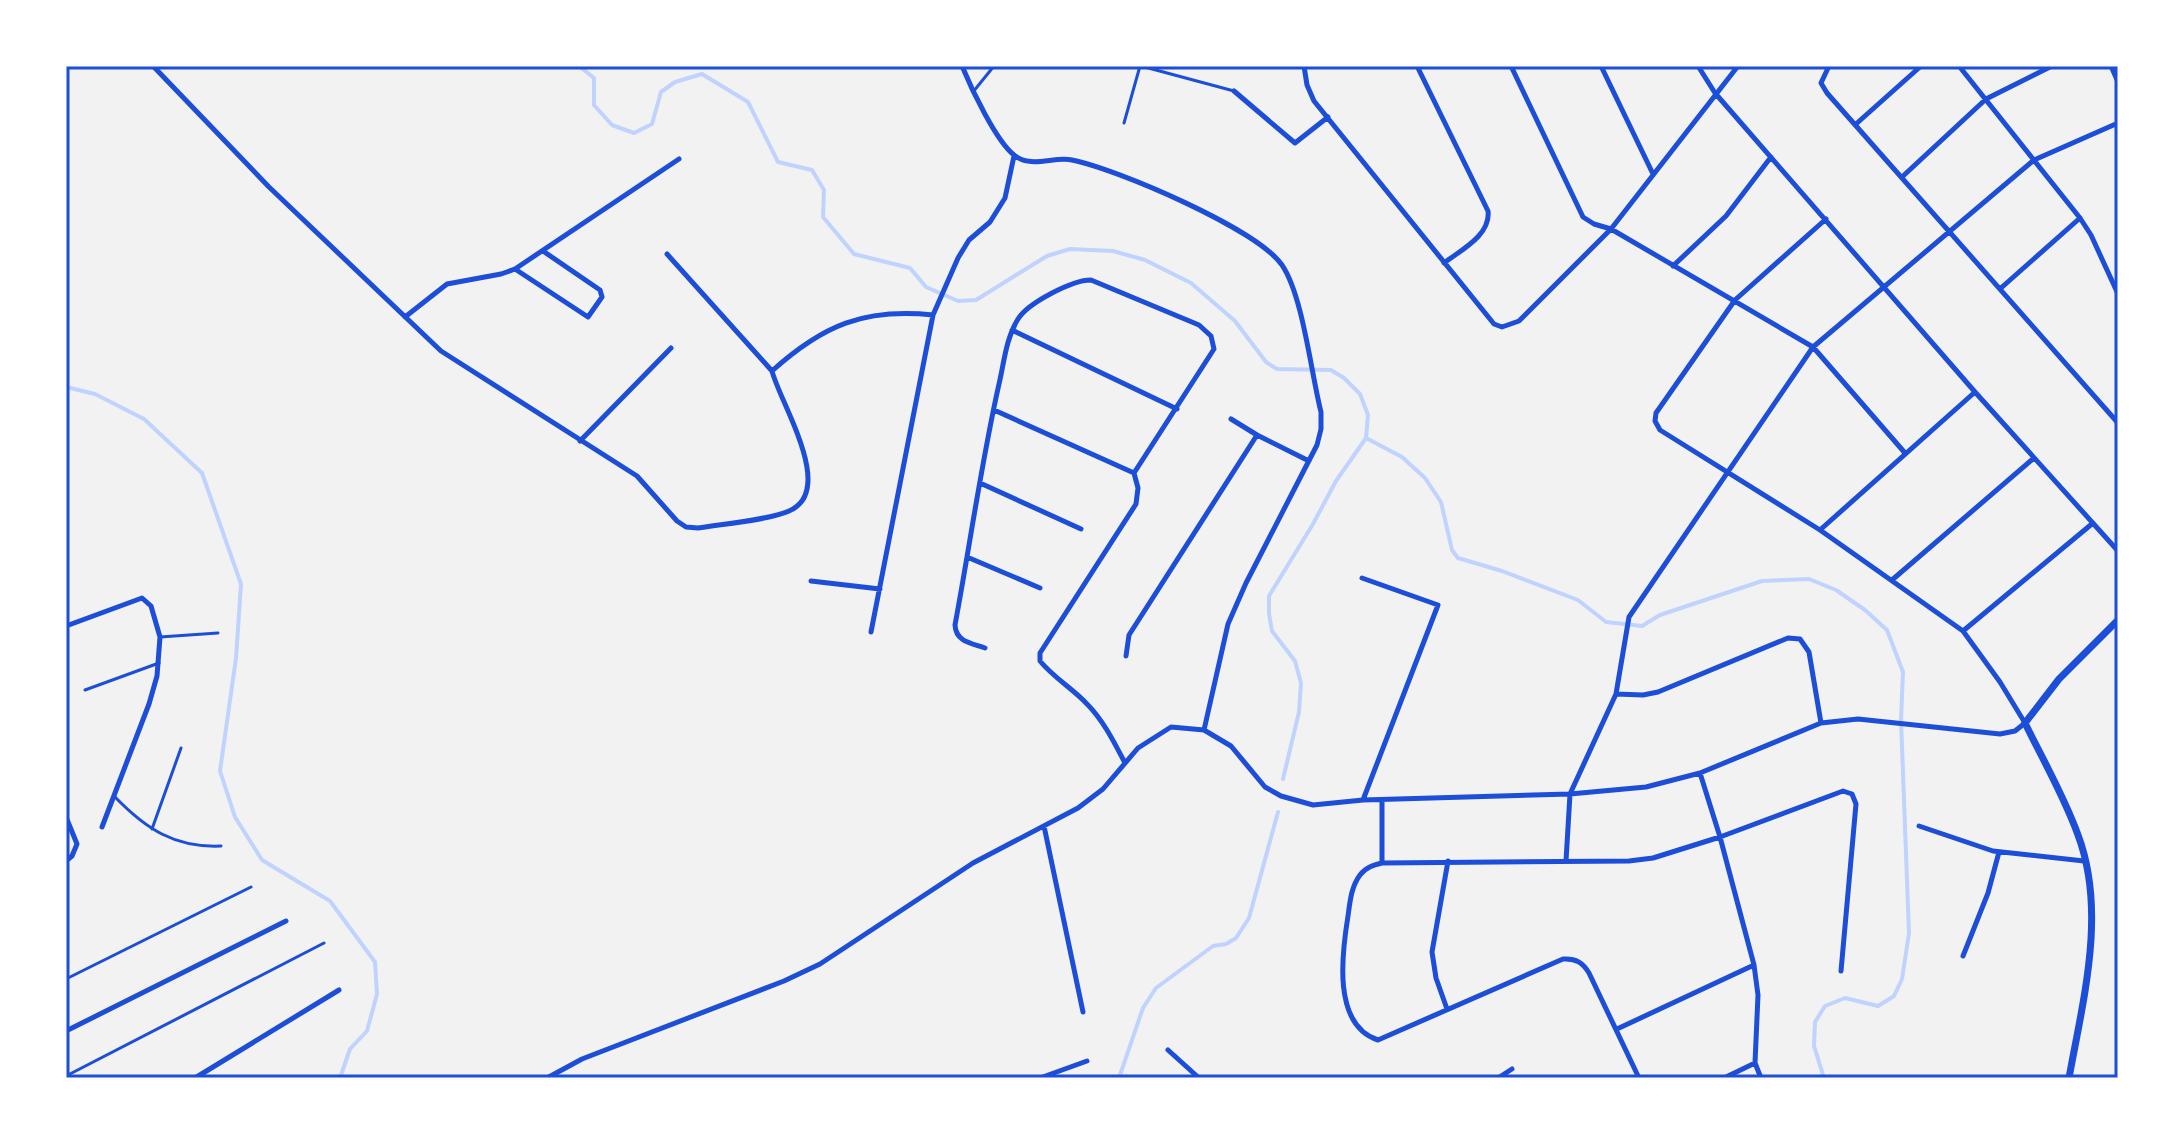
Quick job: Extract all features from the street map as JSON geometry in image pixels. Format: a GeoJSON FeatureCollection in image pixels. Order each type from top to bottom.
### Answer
{"type":"FeatureCollection","features":[{"type":"Feature","properties":{"kind":"street"},"geometry":{"type":"LineString","coordinates":[[153,66],[269,187],[441,351],[637,476],[677,521],[686,527],[698,528],[791,511],[805,495],[809,480],[806,457],[776,388],[772,371],[667,254]]}},
{"type":"Feature","properties":{"kind":"street"},"geometry":{"type":"LineString","coordinates":[[962,66],[973,92],[1014,156],[1034,163],[1070,159],[1112,172],[1222,220],[1281,264],[1294,289],[1321,412],[1321,429],[1317,445],[1228,624],[1204,730]]}},
{"type":"Feature","properties":{"kind":"street"},"geometry":{"type":"LineString","coordinates":[[1304,66],[1314,101],[1494,324],[1502,327],[1519,321],[1611,229],[1738,66]]}},
{"type":"Feature","properties":{"kind":"street"},"geometry":{"type":"LineString","coordinates":[[1417,66],[1488,211],[1489,220],[1482,232],[1444,263]]}},
{"type":"Feature","properties":{"kind":"street"},"geometry":{"type":"LineString","coordinates":[[1511,66],[1583,217],[1611,229],[1813,347],[1905,453]]}},
{"type":"Feature","properties":{"kind":"street"},"geometry":{"type":"LineString","coordinates":[[1601,66],[1653,174]]}},
{"type":"Feature","properties":{"kind":"street"},"geometry":{"type":"LineString","coordinates":[[1698,66],[1715,93],[2118,551]]}},
{"type":"Feature","properties":{"kind":"street"},"geometry":{"type":"LineString","coordinates":[[1829,66],[1821,83],[1827,93],[2118,423]]}},
{"type":"Feature","properties":{"kind":"street"},"geometry":{"type":"LineString","coordinates":[[1856,124],[1921,66]]}},
{"type":"Feature","properties":{"kind":"street"},"geometry":{"type":"LineString","coordinates":[[1959,66],[2080,218],[2118,294]]}},
{"type":"Feature","properties":{"kind":"street"},"geometry":{"type":"LineString","coordinates":[[1902,177],[1986,99],[2052,66]]}},
{"type":"Feature","properties":{"kind":"street"},"geometry":{"type":"LineString","coordinates":[[2111,66],[2118,82]]}},
{"type":"Feature","properties":{"kind":"street"},"geometry":{"type":"LineString","coordinates":[[1234,91],[1295,143],[1328,117]]}},
{"type":"Feature","properties":{"kind":"street"},"geometry":{"type":"LineString","coordinates":[[1566,861],[1570,794],[1616,694],[1629,617],[1813,347],[2034,160],[2118,123]]}},
{"type":"Feature","properties":{"kind":"street"},"geometry":{"type":"LineString","coordinates":[[871,632],[933,315],[948,278],[969,240],[990,222],[1005,198],[1014,156]]}},
{"type":"Feature","properties":{"kind":"street"},"geometry":{"type":"LineString","coordinates":[[1673,266],[1726,216],[1771,157]]}},
{"type":"Feature","properties":{"kind":"street"},"geometry":{"type":"LineString","coordinates":[[405,317],[447,284],[515,269],[679,159]]}},
{"type":"Feature","properties":{"kind":"street"},"geometry":{"type":"LineString","coordinates":[[2001,288],[2080,218]]}},
{"type":"Feature","properties":{"kind":"street"},"geometry":{"type":"LineString","coordinates":[[1826,219],[1735,300],[1656,413],[1655,421],[1660,430],[1820,530],[1963,631],[2000,682],[2025,723],[2079,837],[2084,861],[2091,914],[2089,957],[2069,1078]]}},
{"type":"Feature","properties":{"kind":"street"},"geometry":{"type":"LineString","coordinates":[[515,269],[588,317],[602,297],[600,290],[543,251]]}},
{"type":"Feature","properties":{"kind":"street"},"geometry":{"type":"LineString","coordinates":[[985,648],[961,640],[955,633],[994,410],[1012,330],[1020,315],[1079,280],[1091,280],[1199,325],[1211,336],[1214,349],[1134,473],[1138,488],[1136,504],[1040,653],[1040,661],[1088,704],[1125,763]]}},
{"type":"Feature","properties":{"kind":"street"},"geometry":{"type":"LineString","coordinates":[[772,371],[801,345],[843,324],[900,311],[933,315]]}},
{"type":"Feature","properties":{"kind":"street"},"geometry":{"type":"LineString","coordinates":[[1012,330],[1177,409]]}},
{"type":"Feature","properties":{"kind":"street"},"geometry":{"type":"LineString","coordinates":[[580,441],[671,348]]}},
{"type":"Feature","properties":{"kind":"street"},"geometry":{"type":"LineString","coordinates":[[1820,530],[1975,392]]}},
{"type":"Feature","properties":{"kind":"street"},"geometry":{"type":"LineString","coordinates":[[994,410],[1134,473]]}},
{"type":"Feature","properties":{"kind":"street"},"geometry":{"type":"LineString","coordinates":[[1231,419],[1309,461]]}},
{"type":"Feature","properties":{"kind":"street"},"geometry":{"type":"LineString","coordinates":[[1126,656],[1129,635],[1257,435]]}},
{"type":"Feature","properties":{"kind":"street"},"geometry":{"type":"LineString","coordinates":[[1892,580],[2034,458]]}},
{"type":"Feature","properties":{"kind":"street"},"geometry":{"type":"LineString","coordinates":[[980,483],[1081,529]]}},
{"type":"Feature","properties":{"kind":"street"},"geometry":{"type":"LineString","coordinates":[[1963,631],[2093,523]]}},
{"type":"Feature","properties":{"kind":"street"},"geometry":{"type":"LineString","coordinates":[[967,557],[1040,588]]}},
{"type":"Feature","properties":{"kind":"street"},"geometry":{"type":"LineString","coordinates":[[1362,578],[1438,605],[1363,800]]}},
{"type":"Feature","properties":{"kind":"street"},"geometry":{"type":"LineString","coordinates":[[811,581],[880,589]]}},
{"type":"Feature","properties":{"kind":"street"},"geometry":{"type":"LineString","coordinates":[[66,626],[142,598],[151,606],[160,637],[159,663],[149,704],[102,827]]}},
{"type":"Feature","properties":{"kind":"street"},"geometry":{"type":"LineString","coordinates":[[547,1078],[582,1059],[784,981],[820,964],[973,863],[1078,808],[1100,791],[1138,748],[1171,727],[1204,730],[1231,746],[1265,787],[1281,796],[1313,805],[1363,800],[1570,794],[1646,787],[1700,773],[1821,723],[1858,719],[2000,734],[2015,731],[2025,723],[2059,679],[2118,620]]}},
{"type":"Feature","properties":{"kind":"street"},"geometry":{"type":"LineString","coordinates":[[1616,694],[1658,692],[1788,638],[1800,639],[1809,652],[1821,723]]}},
{"type":"Feature","properties":{"kind":"street"},"geometry":{"type":"LineString","coordinates":[[1700,773],[1754,965],[1758,995],[1755,1063],[1761,1078]]}},
{"type":"Feature","properties":{"kind":"street"},"geometry":{"type":"LineString","coordinates":[[1639,1078],[1585,965],[1578,961],[1563,959],[1378,1040],[1359,1029],[1348,1004],[1341,958],[1353,889],[1361,873],[1382,863],[1629,861],[1653,858],[1720,837],[1833,792],[1843,791],[1852,794],[1856,804],[1841,971]]}},
{"type":"Feature","properties":{"kind":"street"},"geometry":{"type":"LineString","coordinates":[[1382,800],[1382,863]]}},
{"type":"Feature","properties":{"kind":"street"},"geometry":{"type":"LineString","coordinates":[[66,817],[77,844],[66,861]]}},
{"type":"Feature","properties":{"kind":"street"},"geometry":{"type":"LineString","coordinates":[[1044,826],[1083,1012]]}},
{"type":"Feature","properties":{"kind":"street"},"geometry":{"type":"LineString","coordinates":[[1919,826],[1999,852],[2084,861]]}},
{"type":"Feature","properties":{"kind":"street"},"geometry":{"type":"LineString","coordinates":[[1963,956],[1988,893],[1999,852]]}},
{"type":"Feature","properties":{"kind":"street"},"geometry":{"type":"LineString","coordinates":[[1447,1009],[1436,978],[1432,952],[1448,861]]}},
{"type":"Feature","properties":{"kind":"street"},"geometry":{"type":"LineString","coordinates":[[66,1031],[286,921]]}},
{"type":"Feature","properties":{"kind":"street"},"geometry":{"type":"LineString","coordinates":[[1617,1029],[1754,965]]}},
{"type":"Feature","properties":{"kind":"street"},"geometry":{"type":"LineString","coordinates":[[195,1078],[339,990]]}},
{"type":"Feature","properties":{"kind":"street"},"geometry":{"type":"LineString","coordinates":[[1168,1050],[1199,1078]]}},
{"type":"Feature","properties":{"kind":"street"},"geometry":{"type":"LineString","coordinates":[[1045,1077],[1087,1061]]}},
{"type":"Feature","properties":{"kind":"street"},"geometry":{"type":"LineString","coordinates":[[1724,1078],[1755,1063]]}},
{"type":"Feature","properties":{"kind":"street"},"geometry":{"type":"LineString","coordinates":[[1498,1078],[1512,1069]]}},
{"type":"Feature","properties":{"kind":"lane"},"geometry":{"type":"LineString","coordinates":[[973,92],[994,66]]}},
{"type":"Feature","properties":{"kind":"lane"},"geometry":{"type":"LineString","coordinates":[[1124,123],[1141,66],[1234,91]]}},
{"type":"Feature","properties":{"kind":"lane"},"geometry":{"type":"LineString","coordinates":[[160,637],[218,633]]}},
{"type":"Feature","properties":{"kind":"lane"},"geometry":{"type":"LineString","coordinates":[[85,690],[159,663]]}},
{"type":"Feature","properties":{"kind":"lane"},"geometry":{"type":"LineString","coordinates":[[152,829],[181,748]]}},
{"type":"Feature","properties":{"kind":"lane"},"geometry":{"type":"LineString","coordinates":[[115,797],[137,821],[152,829],[188,844],[221,846]]}},
{"type":"Feature","properties":{"kind":"lane"},"geometry":{"type":"LineString","coordinates":[[66,979],[251,887]]}},
{"type":"Feature","properties":{"kind":"lane"},"geometry":{"type":"LineString","coordinates":[[66,1076],[324,943]]}},
{"type":"Feature","properties":{"kind":"waterway"},"geometry":{"type":"LineString","coordinates":[[579,66],[594,78],[594,105],[612,125],[634,133],[652,124],[661,92],[675,82],[702,74],[748,102],[778,162],[812,170],[824,190],[823,217],[854,254],[910,268],[926,287],[958,301],[976,300],[1047,256],[1070,249],[1113,251],[1145,260],[1191,283],[1235,321],[1266,362],[1277,369],[1331,370],[1344,378],[1360,394],[1368,415],[1366,438]]}},
{"type":"Feature","properties":{"kind":"waterway"},"geometry":{"type":"LineString","coordinates":[[66,387],[95,394],[144,419],[202,473],[241,584],[236,658],[220,771],[235,817],[262,860],[330,901],[375,962],[377,994],[367,1031],[350,1049],[340,1078]]}},
{"type":"Feature","properties":{"kind":"waterway"},"geometry":{"type":"LineString","coordinates":[[1366,438],[1402,457],[1425,478],[1441,502],[1452,550],[1458,558],[1578,600],[1606,622],[1642,626],[1660,615],[1762,581],[1809,579],[1836,590],[1887,630],[1903,672],[1901,720],[1909,933],[1902,979],[1894,996],[1878,1006],[1845,998],[1825,1006],[1815,1022],[1814,1046],[1824,1078]]}},
{"type":"Feature","properties":{"kind":"waterway"},"geometry":{"type":"LineString","coordinates":[[1283,779],[1299,712],[1301,683],[1295,661],[1272,631],[1269,596],[1336,481],[1366,438]]}},
{"type":"Feature","properties":{"kind":"waterway"},"geometry":{"type":"LineString","coordinates":[[1119,1078],[1143,1008],[1156,988],[1213,946],[1236,938],[1249,918],[1278,812]]}}]}
